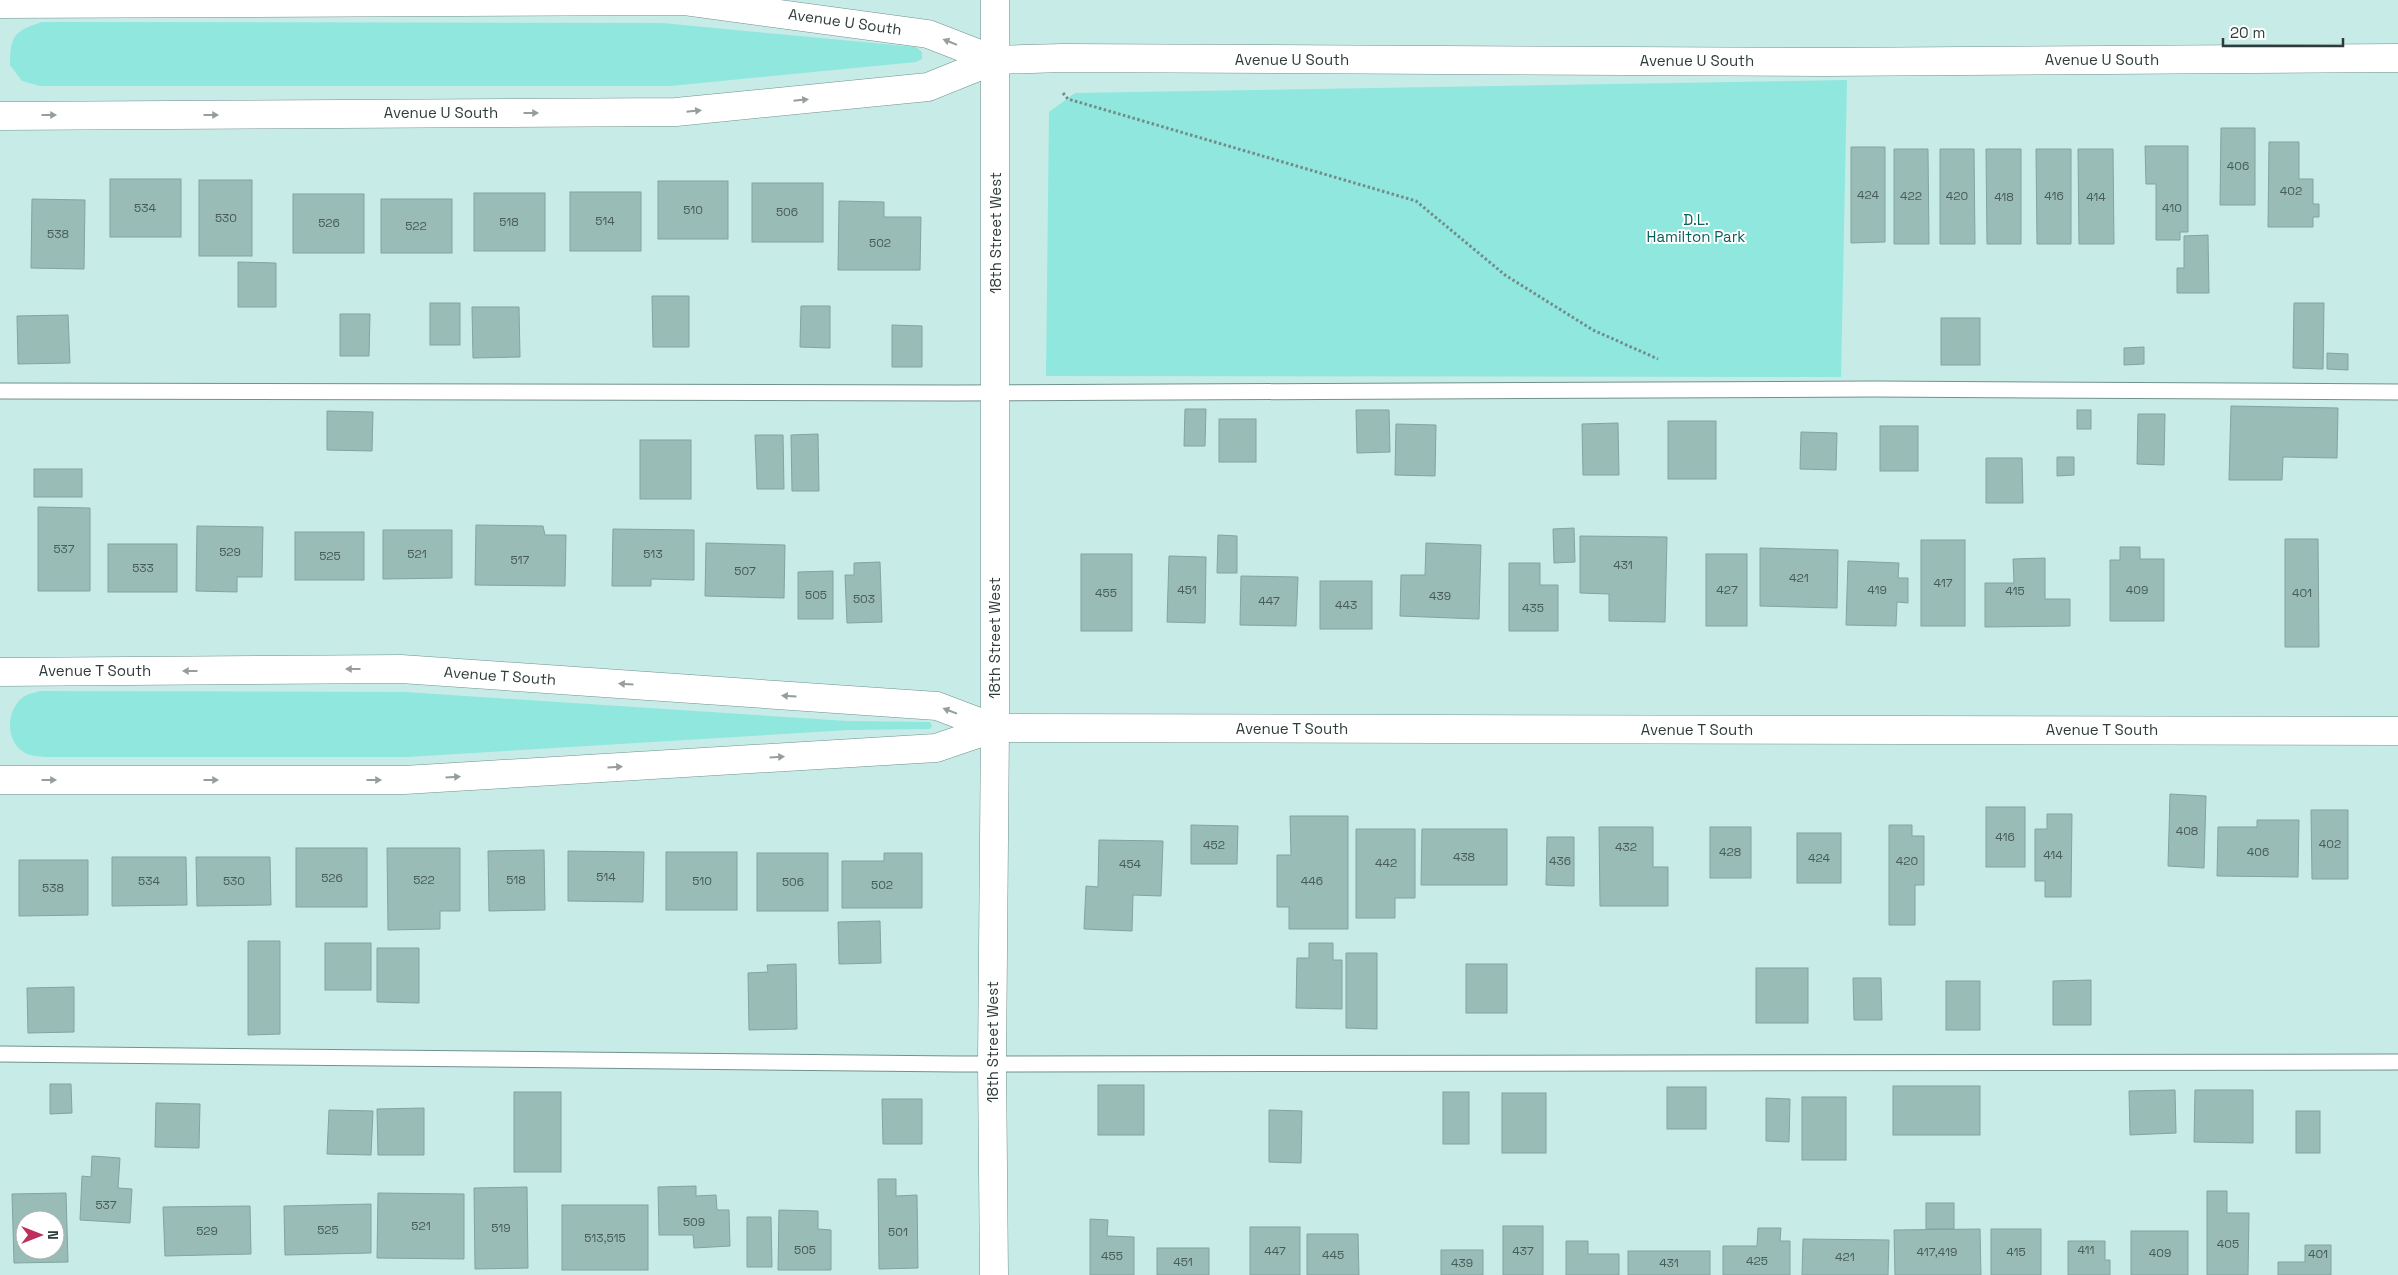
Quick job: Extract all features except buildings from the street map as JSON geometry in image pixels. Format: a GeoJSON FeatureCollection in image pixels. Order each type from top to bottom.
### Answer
{"type":"FeatureCollection","features":[{"type":"Feature","properties":{"kind":"street","name":"18th Street West"},"geometry":{"type":"LineString","coordinates":[[994,1275],[992,1064],[996,393],[995,0]]}},
{"type":"Feature","properties":{"kind":"street","name":"Avenue U South"},"geometry":{"type":"LineString","coordinates":[[0,4],[683,1],[928,34],[995,60]]}},
{"type":"Feature","properties":{"kind":"street","name":"Avenue U South"},"geometry":{"type":"LineString","coordinates":[[0,116],[676,112],[928,87],[995,60],[1062,58],[1826,62],[2398,58]]}},
{"type":"Feature","properties":{"kind":"street","name":"Avenue T South"},"geometry":{"type":"LineString","coordinates":[[0,672],[401,669],[937,706],[995,728]]}},
{"type":"Feature","properties":{"kind":"street","name":"Avenue T South"},"geometry":{"type":"LineString","coordinates":[[0,780],[404,780],[936,748],[995,728],[2398,731]]}},
{"type":"Feature","properties":{"kind":"lane"},"geometry":{"type":"LineString","coordinates":[[0,391],[996,393],[1695,390],[2398,392]]}},
{"type":"Feature","properties":{"kind":"lane"},"geometry":{"type":"LineString","coordinates":[[0,1054],[992,1064],[2398,1062]]}},
{"type":"Feature","properties":{"kind":"path"},"geometry":{"type":"LineString","coordinates":[[1062,58],[1062,91],[1068,99],[1416,201],[1505,274],[1569,315],[1593,330],[1695,376],[1695,390]]}},
{"type":"Feature","properties":{"kind":"green space"},"geometry":{"type":"Polygon","coordinates":[[[42,22],[662,23],[916,47],[922,52],[922,59],[916,62],[670,86],[40,86],[22,81],[10,65],[10,55],[15,36],[25,28],[42,22]]]}},
{"type":"Feature","properties":{"kind":"green space","name":"D.L. Hamilton Park"},"geometry":{"type":"Polygon","coordinates":[[[1847,80],[1841,377],[1046,376],[1049,112],[1075,93],[1847,80]]]}},
{"type":"Feature","properties":{"kind":"green space"},"geometry":{"type":"Polygon","coordinates":[[[40,691],[405,692],[847,721],[930,722],[932,726],[930,729],[848,730],[407,757],[44,757],[27,754],[18,748],[11,734],[10,726],[13,711],[22,698],[40,691]]]}}]}
